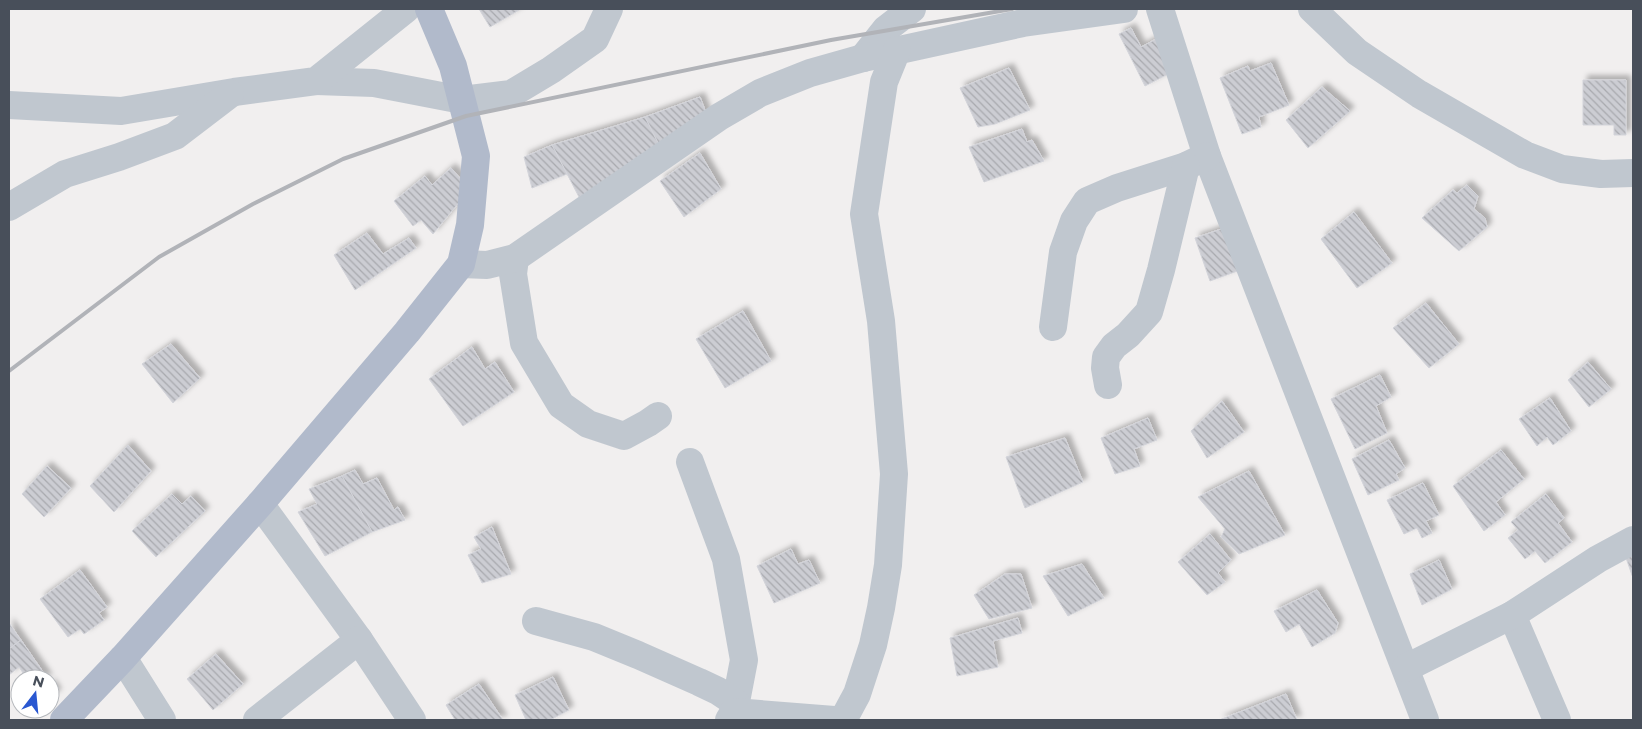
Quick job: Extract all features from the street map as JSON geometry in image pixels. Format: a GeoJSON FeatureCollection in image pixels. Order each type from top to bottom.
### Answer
{"type":"FeatureCollection","features":[{"type":"Feature","properties":{"kind":"main road"},"geometry":{"type":"LineString","coordinates":[[64,720],[123,658],[260,504],[400,340],[461,264],[470,225],[476,156],[453,66],[429,9]]}},
{"type":"Feature","properties":{"kind":"street"},"geometry":{"type":"LineString","coordinates":[[316,81],[406,9]]}},
{"type":"Feature","properties":{"kind":"street"},"geometry":{"type":"LineString","coordinates":[[9,105],[121,111],[234,92],[316,81],[374,83],[462,100],[511,94],[551,70],[595,39],[609,9]]}},
{"type":"Feature","properties":{"kind":"street"},"geometry":{"type":"LineString","coordinates":[[863,58],[886,29],[912,9]]}},
{"type":"Feature","properties":{"kind":"street"},"geometry":{"type":"LineString","coordinates":[[461,264],[487,265],[515,258],[719,118],[760,93],[810,73],[897,50],[1023,23],[1124,9]]}},
{"type":"Feature","properties":{"kind":"street"},"geometry":{"type":"LineString","coordinates":[[1160,9],[1197,161],[1406,668],[1425,720]]}},
{"type":"Feature","properties":{"kind":"street"},"geometry":{"type":"LineString","coordinates":[[1312,9],[1357,52],[1419,94],[1525,155],[1562,169],[1601,174],[1633,173]]}},
{"type":"Feature","properties":{"kind":"street"},"geometry":{"type":"LineString","coordinates":[[843,720],[857,694],[873,645],[882,608],[888,565],[894,474],[881,322],[864,214],[884,82],[897,50]]}},
{"type":"Feature","properties":{"kind":"street"},"geometry":{"type":"LineString","coordinates":[[9,207],[65,174],[119,157],[175,136],[234,92]]}},
{"type":"Feature","properties":{"kind":"street"},"geometry":{"type":"LineString","coordinates":[[1053,328],[1063,252],[1074,221],[1088,201],[1116,188],[1197,161]]}},
{"type":"Feature","properties":{"kind":"street"},"geometry":{"type":"LineString","coordinates":[[1108,385],[1105,368],[1106,356],[1149,312],[1197,161]]}},
{"type":"Feature","properties":{"kind":"street"},"geometry":{"type":"LineString","coordinates":[[515,258],[513,274],[524,343],[561,405],[588,424],[624,436],[658,416]]}},
{"type":"Feature","properties":{"kind":"street"},"geometry":{"type":"LineString","coordinates":[[690,462],[726,559],[744,660],[733,712]]}},
{"type":"Feature","properties":{"kind":"street"},"geometry":{"type":"LineString","coordinates":[[260,504],[359,640],[412,720]]}},
{"type":"Feature","properties":{"kind":"street"},"geometry":{"type":"LineString","coordinates":[[1406,668],[1512,615],[1598,559],[1633,540]]}},
{"type":"Feature","properties":{"kind":"street"},"geometry":{"type":"LineString","coordinates":[[1512,615],[1556,720]]}},
{"type":"Feature","properties":{"kind":"street"},"geometry":{"type":"LineString","coordinates":[[536,621],[594,637],[699,682],[718,691],[733,712],[834,720]]}},
{"type":"Feature","properties":{"kind":"street"},"geometry":{"type":"LineString","coordinates":[[257,720],[359,640]]}},
{"type":"Feature","properties":{"kind":"street"},"geometry":{"type":"LineString","coordinates":[[123,658],[162,720]]}},
{"type":"Feature","properties":{"kind":"building"},"geometry":{"type":"Polygon","coordinates":[[[479,9],[521,9],[490,27],[479,9]]]}},
{"type":"Feature","properties":{"kind":"building"},"geometry":{"type":"Polygon","coordinates":[[[1131,28],[1141,47],[1158,38],[1176,70],[1145,86],[1119,34],[1131,28]]]}},
{"type":"Feature","properties":{"kind":"building"},"geometry":{"type":"Polygon","coordinates":[[[1271,63],[1289,105],[1259,117],[1261,127],[1242,134],[1220,78],[1248,66],[1250,71],[1271,63]]]}},
{"type":"Feature","properties":{"kind":"building"},"geometry":{"type":"Polygon","coordinates":[[[1009,68],[1030,110],[995,124],[978,127],[960,88],[1009,68]]]}},
{"type":"Feature","properties":{"kind":"building"},"geometry":{"type":"Polygon","coordinates":[[[1583,80],[1626,80],[1626,135],[1614,135],[1614,125],[1583,125],[1583,80]]]}},
{"type":"Feature","properties":{"kind":"building"},"geometry":{"type":"Polygon","coordinates":[[[1322,87],[1350,111],[1308,148],[1286,120],[1322,87]]]}},
{"type":"Feature","properties":{"kind":"building"},"geometry":{"type":"Polygon","coordinates":[[[700,97],[707,115],[662,151],[645,117],[700,97]]]}},
{"type":"Feature","properties":{"kind":"building"},"geometry":{"type":"Polygon","coordinates":[[[645,117],[662,151],[579,197],[552,145],[645,117]]]}},
{"type":"Feature","properties":{"kind":"building"},"geometry":{"type":"Polygon","coordinates":[[[1022,129],[1027,142],[1032,140],[1044,161],[984,182],[969,147],[1022,129]]]}},
{"type":"Feature","properties":{"kind":"building"},"geometry":{"type":"Polygon","coordinates":[[[552,145],[567,174],[532,188],[524,157],[552,145]]]}},
{"type":"Feature","properties":{"kind":"building"},"geometry":{"type":"Polygon","coordinates":[[[700,153],[721,189],[684,217],[660,181],[700,153]]]}},
{"type":"Feature","properties":{"kind":"building"},"geometry":{"type":"Polygon","coordinates":[[[451,168],[470,189],[433,234],[421,220],[413,226],[394,201],[425,176],[432,185],[451,168]]]}},
{"type":"Feature","properties":{"kind":"building"},"geometry":{"type":"Polygon","coordinates":[[[1467,185],[1478,196],[1474,209],[1485,218],[1487,227],[1459,251],[1422,218],[1453,190],[1457,193],[1467,185]]]}},
{"type":"Feature","properties":{"kind":"building"},"geometry":{"type":"Polygon","coordinates":[[[1354,212],[1392,263],[1357,288],[1321,239],[1354,212]]]}},
{"type":"Feature","properties":{"kind":"building"},"geometry":{"type":"Polygon","coordinates":[[[1227,227],[1243,269],[1210,281],[1195,238],[1227,227]]]}},
{"type":"Feature","properties":{"kind":"building"},"geometry":{"type":"Polygon","coordinates":[[[367,233],[383,254],[409,238],[416,248],[355,290],[334,255],[367,233]]]}},
{"type":"Feature","properties":{"kind":"building"},"geometry":{"type":"Polygon","coordinates":[[[1426,303],[1459,344],[1429,368],[1393,328],[1426,303]]]}},
{"type":"Feature","properties":{"kind":"building"},"geometry":{"type":"Polygon","coordinates":[[[743,311],[771,361],[725,388],[696,339],[743,311]]]}},
{"type":"Feature","properties":{"kind":"building"},"geometry":{"type":"Polygon","coordinates":[[[171,344],[200,378],[173,403],[142,364],[171,344]]]}},
{"type":"Feature","properties":{"kind":"building"},"geometry":{"type":"Polygon","coordinates":[[[472,347],[485,369],[495,362],[514,392],[463,426],[429,379],[472,347]]]}},
{"type":"Feature","properties":{"kind":"building"},"geometry":{"type":"Polygon","coordinates":[[[1588,362],[1611,389],[1589,407],[1568,380],[1588,362]]]}},
{"type":"Feature","properties":{"kind":"building"},"geometry":{"type":"Polygon","coordinates":[[[1380,375],[1391,397],[1376,406],[1387,433],[1355,449],[1331,399],[1380,375]]]}},
{"type":"Feature","properties":{"kind":"building"},"geometry":{"type":"Polygon","coordinates":[[[1550,398],[1571,431],[1553,445],[1547,437],[1537,446],[1519,419],[1550,398]]]}},
{"type":"Feature","properties":{"kind":"building"},"geometry":{"type":"Polygon","coordinates":[[[1222,401],[1244,432],[1207,458],[1191,431],[1222,401]]]}},
{"type":"Feature","properties":{"kind":"building"},"geometry":{"type":"Polygon","coordinates":[[[1148,418],[1157,440],[1134,449],[1140,466],[1115,474],[1101,438],[1148,418]]]}},
{"type":"Feature","properties":{"kind":"building"},"geometry":{"type":"Polygon","coordinates":[[[1065,438],[1083,482],[1025,508],[1006,457],[1065,438]]]}},
{"type":"Feature","properties":{"kind":"building"},"geometry":{"type":"Polygon","coordinates":[[[1389,440],[1405,468],[1396,474],[1399,480],[1368,495],[1352,459],[1389,440]]]}},
{"type":"Feature","properties":{"kind":"building"},"geometry":{"type":"Polygon","coordinates":[[[128,445],[151,471],[114,512],[90,486],[128,445]]]}},
{"type":"Feature","properties":{"kind":"building"},"geometry":{"type":"Polygon","coordinates":[[[1501,450],[1524,479],[1496,502],[1505,515],[1484,531],[1453,486],[1501,450]]]}},
{"type":"Feature","properties":{"kind":"building"},"geometry":{"type":"Polygon","coordinates":[[[47,466],[71,488],[44,517],[22,494],[47,466]]]}},
{"type":"Feature","properties":{"kind":"building"},"geometry":{"type":"Polygon","coordinates":[[[355,470],[363,484],[377,478],[394,510],[398,507],[405,520],[372,532],[342,476],[355,470]]]}},
{"type":"Feature","properties":{"kind":"building"},"geometry":{"type":"Polygon","coordinates":[[[1249,471],[1285,535],[1239,554],[1221,537],[1225,529],[1198,497],[1249,471]]]}},
{"type":"Feature","properties":{"kind":"building"},"geometry":{"type":"Polygon","coordinates":[[[342,476],[372,532],[325,556],[298,512],[317,504],[309,489],[342,476]]]}},
{"type":"Feature","properties":{"kind":"building"},"geometry":{"type":"Polygon","coordinates":[[[1423,483],[1439,515],[1426,521],[1432,533],[1422,538],[1417,528],[1404,534],[1387,500],[1423,483]]]}},
{"type":"Feature","properties":{"kind":"building"},"geometry":{"type":"Polygon","coordinates":[[[172,494],[182,504],[191,496],[205,511],[156,557],[132,531],[172,494]]]}},
{"type":"Feature","properties":{"kind":"building"},"geometry":{"type":"Polygon","coordinates":[[[1546,494],[1564,518],[1558,523],[1572,542],[1545,563],[1535,551],[1525,559],[1508,538],[1518,530],[1511,522],[1546,494]]]}},
{"type":"Feature","properties":{"kind":"building"},"geometry":{"type":"Polygon","coordinates":[[[492,527],[511,574],[482,583],[468,555],[481,549],[474,537],[492,527]]]}},
{"type":"Feature","properties":{"kind":"building"},"geometry":{"type":"Polygon","coordinates":[[[1210,534],[1231,560],[1218,573],[1225,582],[1207,595],[1178,562],[1210,534]]]}},
{"type":"Feature","properties":{"kind":"building"},"geometry":{"type":"Polygon","coordinates":[[[791,549],[798,564],[809,560],[820,583],[774,603],[757,566],[791,549]]]}},
{"type":"Feature","properties":{"kind":"building"},"geometry":{"type":"Polygon","coordinates":[[[1633,551],[1633,578],[1625,555],[1633,551]]]}},
{"type":"Feature","properties":{"kind":"building"},"geometry":{"type":"Polygon","coordinates":[[[1439,560],[1452,589],[1422,605],[1410,574],[1439,560]]]}},
{"type":"Feature","properties":{"kind":"building"},"geometry":{"type":"Polygon","coordinates":[[[1082,564],[1104,598],[1068,616],[1043,576],[1082,564]]]}},
{"type":"Feature","properties":{"kind":"building"},"geometry":{"type":"Polygon","coordinates":[[[80,570],[107,607],[99,613],[104,620],[84,634],[80,629],[68,637],[40,599],[80,570]]]}},
{"type":"Feature","properties":{"kind":"building"},"geometry":{"type":"Polygon","coordinates":[[[1005,574],[1021,574],[1032,608],[989,619],[974,595],[1005,574]]]}},
{"type":"Feature","properties":{"kind":"building"},"geometry":{"type":"Polygon","coordinates":[[[1317,590],[1338,623],[1335,633],[1312,647],[1299,624],[1286,632],[1274,611],[1317,590]]]}},
{"type":"Feature","properties":{"kind":"building"},"geometry":{"type":"Polygon","coordinates":[[[1018,618],[1022,633],[993,641],[998,667],[957,676],[950,638],[1018,618]]]}},
{"type":"Feature","properties":{"kind":"building"},"geometry":{"type":"Polygon","coordinates":[[[9,623],[21,640],[9,649],[9,623]]]}},
{"type":"Feature","properties":{"kind":"building"},"geometry":{"type":"Polygon","coordinates":[[[21,640],[41,669],[20,669],[19,667],[10,669],[9,675],[9,649],[21,640]]]}},
{"type":"Feature","properties":{"kind":"building"},"geometry":{"type":"Polygon","coordinates":[[[216,654],[243,684],[213,710],[187,679],[216,654]]]}},
{"type":"Feature","properties":{"kind":"building"},"geometry":{"type":"Polygon","coordinates":[[[553,677],[569,710],[550,720],[526,720],[515,695],[553,677]]]}},
{"type":"Feature","properties":{"kind":"building"},"geometry":{"type":"Polygon","coordinates":[[[479,684],[503,720],[455,720],[446,705],[479,684]]]}},
{"type":"Feature","properties":{"kind":"building"},"geometry":{"type":"Polygon","coordinates":[[[1286,694],[1297,720],[1219,720],[1286,694]]]}},
{"type":"Feature","properties":{"kind":"railway"},"geometry":{"type":"LineString","coordinates":[[9,371],[159,257],[253,204],[343,159],[466,116],[831,40],[1012,9]]}}]}
